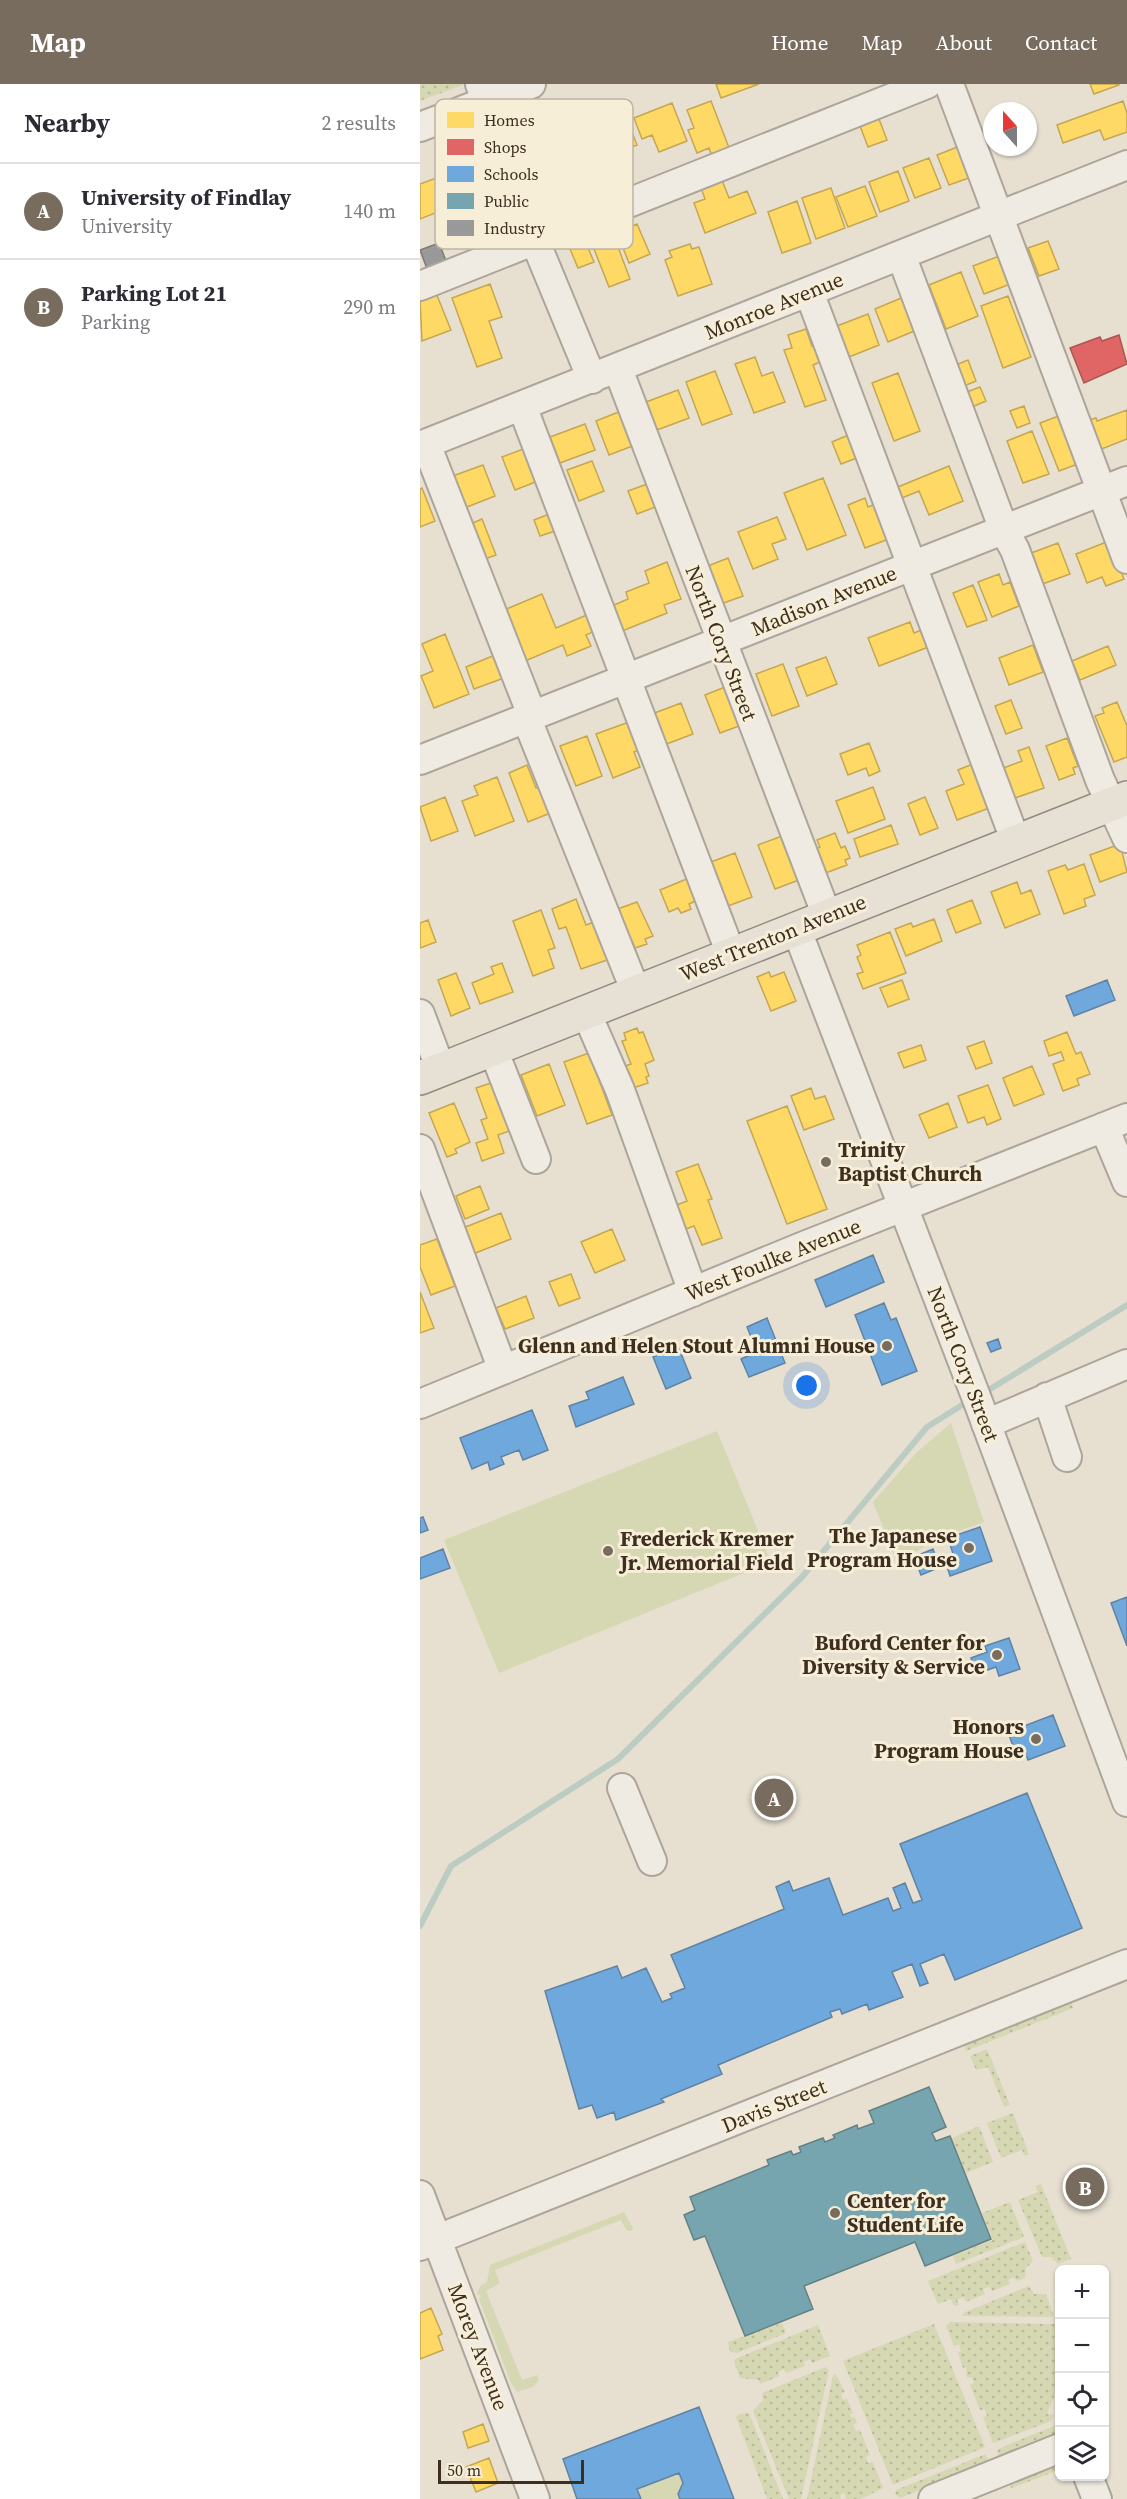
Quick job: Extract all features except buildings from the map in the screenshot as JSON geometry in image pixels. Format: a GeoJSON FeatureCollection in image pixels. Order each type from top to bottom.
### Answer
{"type":"FeatureCollection","features":[{"type":"Feature","properties":{"kind":"main road","name":"West Trenton Avenue"},"geometry":{"type":"LineString","coordinates":[[430,1074],[1119,802]]}},
{"type":"Feature","properties":{"kind":"street"},"geometry":{"type":"LineString","coordinates":[[483,92],[531,84]]}},
{"type":"Feature","properties":{"kind":"street"},"geometry":{"type":"LineString","coordinates":[[633,202],[927,84]]}},
{"type":"Feature","properties":{"kind":"street"},"geometry":{"type":"LineString","coordinates":[[949,84],[1127,558]]}},
{"type":"Feature","properties":{"kind":"street"},"geometry":{"type":"LineString","coordinates":[[420,127],[435,119]]}},
{"type":"Feature","properties":{"kind":"street","name":"Monroe Avenue"},"geometry":{"type":"LineString","coordinates":[[423,445],[1127,165]]}},
{"type":"Feature","properties":{"kind":"street"},"geometry":{"type":"LineString","coordinates":[[420,286],[515,249]]}},
{"type":"Feature","properties":{"kind":"street","name":"North Cory Street"},"geometry":{"type":"LineString","coordinates":[[539,249],[605,374],[721,642],[827,916]]}},
{"type":"Feature","properties":{"kind":"street"},"geometry":{"type":"LineString","coordinates":[[901,255],[1004,530],[1015,550],[1100,780],[1119,802],[1127,837]]}},
{"type":"Feature","properties":{"kind":"street"},"geometry":{"type":"LineString","coordinates":[[809,292],[1016,843]]}},
{"type":"Feature","properties":{"kind":"street"},"geometry":{"type":"LineString","coordinates":[[522,406],[730,954]]}},
{"type":"Feature","properties":{"kind":"street"},"geometry":{"type":"LineString","coordinates":[[423,445],[636,992]]}},
{"type":"Feature","properties":{"kind":"street","name":"Madison Avenue"},"geometry":{"type":"LineString","coordinates":[[420,760],[1127,481]]}},
{"type":"Feature","properties":{"kind":"street","name":"North Cory Street"},"geometry":{"type":"LineString","coordinates":[[796,928],[983,1415],[1127,1802]]}},
{"type":"Feature","properties":{"kind":"street"},"geometry":{"type":"LineString","coordinates":[[586,1012],[620,1090],[693,1292]]}},
{"type":"Feature","properties":{"kind":"street"},"geometry":{"type":"LineString","coordinates":[[420,1014],[430,1074]]}},
{"type":"Feature","properties":{"kind":"street"},"geometry":{"type":"LineString","coordinates":[[493,1049],[536,1159]]}},
{"type":"Feature","properties":{"kind":"street"},"geometry":{"type":"LineString","coordinates":[[1116,1123],[1127,1182]]}},
{"type":"Feature","properties":{"kind":"street","name":"West Foulke Avenue"},"geometry":{"type":"LineString","coordinates":[[420,1404],[1116,1123]]}},
{"type":"Feature","properties":{"kind":"street"},"geometry":{"type":"LineString","coordinates":[[420,1149],[503,1370]]}},
{"type":"Feature","properties":{"kind":"street"},"geometry":{"type":"LineString","coordinates":[[983,1415],[1047,1397],[1127,1364]]}},
{"type":"Feature","properties":{"kind":"street"},"geometry":{"type":"LineString","coordinates":[[1047,1397],[1067,1457]]}},
{"type":"Feature","properties":{"kind":"street"},"geometry":{"type":"LineString","coordinates":[[622,1788],[652,1861]]}},
{"type":"Feature","properties":{"kind":"street","name":"Davis Street"},"geometry":{"type":"LineString","coordinates":[[428,2242],[1127,1964]]}},
{"type":"Feature","properties":{"kind":"street","name":"Morey Avenue"},"geometry":{"type":"LineString","coordinates":[[420,2195],[428,2242],[535,2499]]}},
{"type":"Feature","properties":{"kind":"street"},"geometry":{"type":"LineString","coordinates":[[947,2496],[1055,2450]]}},
{"type":"Feature","properties":{"kind":"street"},"geometry":{"type":"LineString","coordinates":[[1090,2481],[1096,2499]]}},
{"type":"Feature","properties":{"kind":"green space"},"geometry":{"type":"Polygon","coordinates":[[[420,84],[465,84],[420,101],[420,84]]]}},
{"type":"Feature","properties":{"kind":"green space"},"geometry":{"type":"Polygon","coordinates":[[[951,1423],[984,1522],[939,1538],[897,1563],[873,1502],[917,1452],[951,1423]]]}},
{"type":"Feature","properties":{"kind":"green space","name":"Frederick Kremer Jr. Memorial Field"},"geometry":{"type":"Polygon","coordinates":[[[717,1431],[771,1562],[499,1673],[444,1540],[717,1431]]]}},
{"type":"Feature","properties":{"kind":"green space"},"geometry":{"type":"Polygon","coordinates":[[[1067,2000],[1072,2003],[1073,2008],[966,2051],[963,2041],[1067,2000]]]}},
{"type":"Feature","properties":{"kind":"green space"},"geometry":{"type":"Polygon","coordinates":[[[987,2049],[1010,2105],[1004,2107],[988,2067],[976,2070],[970,2056],[987,2049]]]}},
{"type":"Feature","properties":{"kind":"green space"},"geometry":{"type":"Polygon","coordinates":[[[1013,2113],[1029,2154],[1025,2156],[1022,2150],[1001,2158],[987,2123],[1013,2113]]]}},
{"type":"Feature","properties":{"kind":"green space"},"geometry":{"type":"Polygon","coordinates":[[[979,2126],[993,2162],[966,2173],[952,2138],[979,2126]]]}},
{"type":"Feature","properties":{"kind":"green space"},"geometry":{"type":"Polygon","coordinates":[[[1041,2184],[1071,2259],[1058,2264],[1051,2257],[1042,2257],[1018,2200],[1038,2192],[1036,2186],[1041,2184]]]}},
{"type":"Feature","properties":{"kind":"green space"},"geometry":{"type":"Polygon","coordinates":[[[1010,2202],[1024,2237],[956,2264],[953,2256],[993,2240],[982,2213],[1010,2202]]]}},
{"type":"Feature","properties":{"kind":"green space"},"geometry":{"type":"Polygon","coordinates":[[[624,2212],[633,2228],[632,2231],[626,2230],[621,2220],[495,2270],[500,2283],[486,2291],[522,2380],[537,2375],[539,2380],[533,2387],[517,2392],[511,2383],[479,2299],[481,2296],[477,2294],[480,2286],[487,2282],[490,2265],[624,2212]]]}},
{"type":"Feature","properties":{"kind":"green space"},"geometry":{"type":"Polygon","coordinates":[[[1025,2242],[1033,2261],[1026,2268],[1025,2278],[1017,2281],[1014,2277],[1008,2280],[1010,2284],[992,2291],[989,2287],[983,2289],[985,2294],[966,2302],[964,2297],[957,2300],[959,2305],[954,2306],[951,2299],[938,2304],[928,2281],[1025,2242]]]}},
{"type":"Feature","properties":{"kind":"green space"},"geometry":{"type":"Polygon","coordinates":[[[1029,2286],[1034,2294],[1046,2294],[1054,2317],[962,2316],[963,2313],[1029,2286]]]}},
{"type":"Feature","properties":{"kind":"green space"},"geometry":{"type":"Polygon","coordinates":[[[950,2322],[1055,2324],[1055,2395],[1047,2414],[1054,2415],[1051,2421],[993,2443],[983,2417],[987,2416],[985,2409],[980,2410],[970,2385],[974,2383],[972,2377],[967,2378],[966,2367],[963,2368],[958,2353],[961,2351],[959,2344],[954,2346],[946,2326],[950,2322]]]}},
{"type":"Feature","properties":{"kind":"green space"},"geometry":{"type":"Polygon","coordinates":[[[782,2323],[786,2333],[737,2353],[730,2352],[728,2342],[782,2323]]]}},
{"type":"Feature","properties":{"kind":"green space"},"geometry":{"type":"Polygon","coordinates":[[[934,2324],[985,2447],[893,2485],[843,2361],[934,2324]]]}},
{"type":"Feature","properties":{"kind":"green space"},"geometry":{"type":"Polygon","coordinates":[[[818,2325],[830,2356],[812,2363],[810,2359],[804,2362],[805,2366],[786,2373],[784,2369],[778,2372],[779,2376],[760,2384],[759,2380],[740,2378],[735,2359],[818,2325]]]}},
{"type":"Feature","properties":{"kind":"green space"},"geometry":{"type":"Polygon","coordinates":[[[826,2367],[829,2370],[801,2499],[789,2499],[753,2411],[763,2400],[762,2393],[826,2367]]]}},
{"type":"Feature","properties":{"kind":"green space"},"geometry":{"type":"Polygon","coordinates":[[[836,2374],[845,2392],[841,2394],[843,2400],[847,2399],[853,2413],[850,2414],[852,2418],[855,2417],[857,2423],[853,2425],[856,2431],[860,2430],[870,2455],[866,2457],[868,2463],[873,2462],[883,2488],[861,2499],[846,2499],[844,2493],[840,2495],[841,2499],[807,2499],[833,2375],[836,2374]]]}},
{"type":"Feature","properties":{"kind":"green space"},"geometry":{"type":"Polygon","coordinates":[[[749,2413],[783,2499],[767,2499],[736,2417],[739,2414],[749,2413]]]}},
{"type":"Feature","properties":{"kind":"green space"},"geometry":{"type":"Polygon","coordinates":[[[1055,2427],[1053,2436],[1001,2459],[997,2452],[998,2449],[1055,2427]]]}},
{"type":"Feature","properties":{"kind":"green space"},"geometry":{"type":"Polygon","coordinates":[[[986,2454],[989,2463],[900,2498],[895,2494],[896,2490],[986,2454]]]}},
{"type":"Feature","properties":{"kind":"green space"},"geometry":{"type":"Polygon","coordinates":[[[1055,2463],[1055,2472],[1011,2488],[1010,2479],[1055,2463]]]}},
{"type":"Feature","properties":{"kind":"green space"},"geometry":{"type":"Polygon","coordinates":[[[679,2473],[683,2483],[678,2494],[680,2499],[641,2499],[637,2489],[679,2473]]]}},
{"type":"Feature","properties":{"kind":"waterway"},"geometry":{"type":"LineString","coordinates":[[982,1394],[1127,1305]]}},
{"type":"Feature","properties":{"kind":"waterway"},"geometry":{"type":"LineString","coordinates":[[420,1926],[451,1866],[618,1759],[802,1577],[927,1427],[970,1400]]}},
{"type":"Feature","properties":{"kind":"place","name":"Trinity Baptist Church"},"geometry":{"type":"Point","coordinates":[826,1162]}},
{"type":"Feature","properties":{"kind":"place","name":"Glenn and Helen Stout Alumni House"},"geometry":{"type":"Point","coordinates":[887,1346]}},
{"type":"Feature","properties":{"kind":"place","name":"The Japanese Program House"},"geometry":{"type":"Point","coordinates":[969,1548]}},
{"type":"Feature","properties":{"kind":"place","name":"Frederick Kremer Jr. Memorial Field"},"geometry":{"type":"Point","coordinates":[608,1551]}},
{"type":"Feature","properties":{"kind":"place","name":"Buford Center for Diversity & Service"},"geometry":{"type":"Point","coordinates":[997,1655]}},
{"type":"Feature","properties":{"kind":"place","name":"Honors Program House"},"geometry":{"type":"Point","coordinates":[1036,1739]}},
{"type":"Feature","properties":{"kind":"place","name":"University of Findlay"},"geometry":{"type":"Point","coordinates":[774,1798]}},
{"type":"Feature","properties":{"kind":"place","name":"Parking Lot 21"},"geometry":{"type":"Point","coordinates":[1085,2187]}},
{"type":"Feature","properties":{"kind":"place","name":"Center for Student Life"},"geometry":{"type":"Point","coordinates":[835,2213]}}]}
